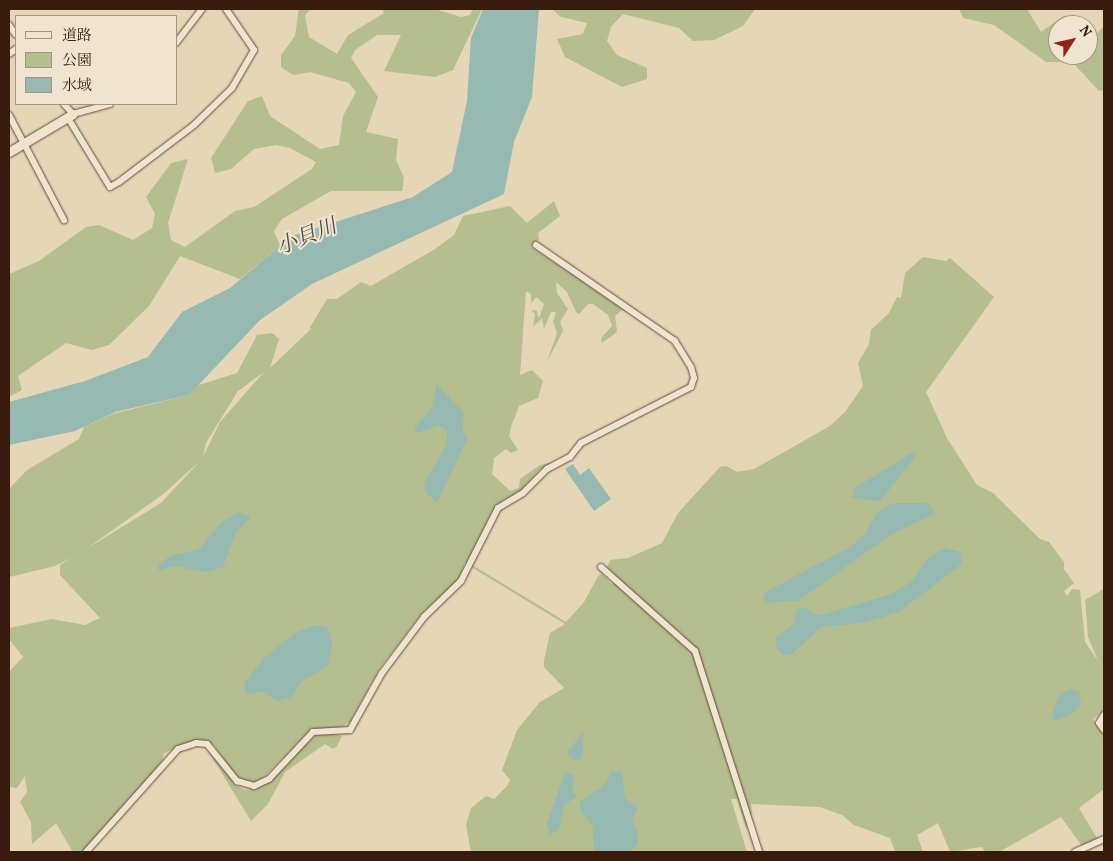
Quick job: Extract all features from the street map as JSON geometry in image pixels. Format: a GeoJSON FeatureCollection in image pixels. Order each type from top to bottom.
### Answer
{"type":"FeatureCollection","features":[{"type":"Feature","properties":{"kind":"street"},"geometry":{"type":"LineString","coordinates":[[178,40],[202,9]]}},
{"type":"Feature","properties":{"kind":"street"},"geometry":{"type":"LineString","coordinates":[[64,105],[110,187],[119,182],[194,125],[232,88],[254,50],[226,9]]}},
{"type":"Feature","properties":{"kind":"street"},"geometry":{"type":"LineString","coordinates":[[9,152],[70,116],[107,105]]}},
{"type":"Feature","properties":{"kind":"street"},"geometry":{"type":"LineString","coordinates":[[9,115],[64,220]]}},
{"type":"Feature","properties":{"kind":"street"},"geometry":{"type":"LineString","coordinates":[[86,852],[178,749],[196,743],[207,744],[236,781],[254,786],[269,779],[313,732],[350,730],[382,673],[424,617],[461,581],[498,508],[523,494],[547,469],[570,457],[581,443],[691,387],[694,378],[691,367],[674,340],[536,245]]}},
{"type":"Feature","properties":{"kind":"street"},"geometry":{"type":"LineString","coordinates":[[601,567],[695,651],[760,852]]}},
{"type":"Feature","properties":{"kind":"street"},"geometry":{"type":"LineString","coordinates":[[1104,716],[1099,723],[1104,730]]}},
{"type":"Feature","properties":{"kind":"street"},"geometry":{"type":"LineString","coordinates":[[1075,852],[1104,839]]}},
{"type":"Feature","properties":{"kind":"green space"},"geometry":{"type":"Polygon","coordinates":[[[299,9],[310,9],[305,16],[309,37],[337,54],[348,35],[384,13],[382,9],[435,9],[461,17],[470,15],[473,9],[482,9],[453,70],[435,77],[384,71],[401,35],[377,35],[355,50],[351,58],[378,97],[366,132],[398,139],[396,160],[404,178],[402,191],[331,191],[282,219],[274,231],[280,246],[240,279],[180,256],[149,306],[109,345],[92,350],[66,343],[18,376],[22,390],[9,397],[9,274],[39,261],[86,227],[99,225],[133,240],[152,228],[155,214],[146,197],[171,163],[188,159],[168,223],[171,240],[185,247],[235,211],[254,207],[312,169],[316,162],[290,148],[276,145],[254,149],[231,169],[215,173],[211,158],[248,101],[262,96],[270,116],[320,149],[339,145],[343,116],[356,92],[349,83],[310,72],[293,75],[281,67],[281,55],[295,36],[299,9]]]}},
{"type":"Feature","properties":{"kind":"green space"},"geometry":{"type":"Polygon","coordinates":[[[552,9],[755,9],[743,26],[714,40],[693,41],[679,28],[623,14],[611,27],[607,41],[617,55],[647,68],[647,79],[622,87],[565,57],[557,39],[583,34],[587,23],[561,17],[552,9]]]}},
{"type":"Feature","properties":{"kind":"green space"},"geometry":{"type":"Polygon","coordinates":[[[959,9],[1027,9],[1041,32],[1048,27],[1048,62],[994,25],[963,18],[959,9]]]}},
{"type":"Feature","properties":{"kind":"green space"},"geometry":{"type":"Polygon","coordinates":[[[1104,26],[1104,90],[1099,91],[1075,65],[1098,65],[1098,32],[1104,26]]]}},
{"type":"Feature","properties":{"kind":"green space"},"geometry":{"type":"Polygon","coordinates":[[[554,201],[560,216],[538,233],[539,240],[531,247],[631,313],[622,310],[615,316],[617,332],[602,343],[601,338],[612,326],[608,315],[593,304],[588,304],[579,314],[576,312],[567,292],[556,282],[557,293],[568,309],[560,322],[563,331],[547,362],[557,333],[553,322],[556,312],[551,312],[544,329],[542,318],[533,327],[535,314],[531,310],[537,311],[539,318],[544,304],[536,297],[531,304],[531,294],[526,291],[520,375],[532,370],[543,381],[538,398],[519,406],[511,427],[509,436],[518,450],[511,453],[506,449],[494,458],[492,474],[510,491],[519,488],[520,479],[540,465],[555,462],[539,470],[521,491],[497,504],[467,562],[566,622],[584,602],[598,576],[602,574],[612,584],[616,579],[607,568],[610,560],[628,558],[662,543],[678,513],[720,467],[726,466],[737,472],[754,469],[830,426],[845,412],[863,386],[858,363],[869,344],[871,330],[889,313],[897,297],[901,298],[905,273],[923,257],[946,261],[950,258],[994,297],[926,392],[947,438],[977,485],[993,493],[1040,539],[1049,542],[1064,562],[1064,569],[1074,583],[1064,591],[1067,596],[1072,589],[1080,590],[1085,642],[1098,661],[1088,637],[1085,600],[1104,589],[1104,711],[1093,719],[1104,734],[1104,789],[1079,808],[1097,838],[1082,846],[1061,817],[999,852],[985,852],[982,847],[950,852],[938,823],[917,835],[923,852],[895,852],[890,838],[854,825],[842,815],[820,807],[751,804],[752,818],[746,829],[737,799],[731,799],[747,852],[471,852],[466,825],[471,808],[486,796],[494,799],[507,786],[510,780],[502,770],[517,730],[540,702],[564,688],[544,667],[544,660],[550,633],[565,624],[465,563],[457,582],[422,613],[379,669],[350,722],[340,728],[311,729],[260,781],[247,783],[236,777],[213,744],[195,740],[164,753],[162,761],[117,817],[82,852],[72,851],[56,823],[32,844],[31,822],[20,802],[27,792],[25,776],[17,788],[9,787],[9,672],[23,657],[9,639],[9,628],[52,619],[85,625],[100,618],[60,575],[60,565],[73,557],[55,566],[9,577],[9,489],[27,470],[79,439],[84,427],[112,414],[189,395],[196,386],[237,373],[257,335],[272,333],[279,339],[270,368],[312,328],[309,329],[327,299],[337,299],[361,282],[371,286],[435,249],[454,235],[463,216],[510,206],[527,223],[554,201]],[[264,372],[238,391],[206,443],[203,457],[220,422],[264,372]],[[200,461],[162,495],[86,549],[161,503],[200,461]]]}},
{"type":"Feature","properties":{"kind":"green space"},"geometry":{"type":"Polygon","coordinates":[[[332,734],[342,736],[337,746],[333,749],[325,744],[285,772],[268,804],[251,821],[207,749],[216,755],[235,785],[245,790],[258,788],[316,735],[332,734]]]}},
{"type":"Feature","properties":{"kind":"water","name":"小貝川"},"geometry":{"type":"Polygon","coordinates":[[[483,9],[539,9],[532,97],[514,142],[504,194],[312,284],[260,320],[189,395],[115,412],[75,431],[9,445],[9,402],[85,381],[148,357],[182,312],[230,288],[292,236],[413,197],[452,172],[467,101],[471,38],[483,9]]]}},
{"type":"Feature","properties":{"kind":"water"},"geometry":{"type":"Polygon","coordinates":[[[436,384],[464,413],[462,430],[467,439],[437,503],[425,491],[424,484],[447,444],[447,431],[439,425],[418,433],[414,429],[433,406],[436,384]]]}},
{"type":"Feature","properties":{"kind":"water"},"geometry":{"type":"Polygon","coordinates":[[[911,453],[915,455],[913,460],[880,501],[852,498],[855,488],[911,453]]]}},
{"type":"Feature","properties":{"kind":"water"},"geometry":{"type":"Polygon","coordinates":[[[573,464],[580,475],[589,468],[611,499],[594,511],[565,469],[573,464]]]}},
{"type":"Feature","properties":{"kind":"water"},"geometry":{"type":"Polygon","coordinates":[[[894,503],[926,503],[933,508],[934,514],[892,534],[798,601],[764,603],[764,595],[771,589],[850,547],[865,534],[878,511],[894,503]]]}},
{"type":"Feature","properties":{"kind":"water"},"geometry":{"type":"Polygon","coordinates":[[[239,512],[251,517],[235,534],[223,567],[208,572],[173,566],[159,571],[158,566],[170,556],[198,550],[221,523],[239,512]]]}},
{"type":"Feature","properties":{"kind":"water"},"geometry":{"type":"Polygon","coordinates":[[[944,548],[960,552],[962,564],[899,612],[863,623],[821,627],[792,654],[786,656],[778,651],[775,639],[794,623],[796,610],[804,607],[817,615],[825,614],[888,595],[910,583],[928,558],[944,548]]]}},
{"type":"Feature","properties":{"kind":"water"},"geometry":{"type":"Polygon","coordinates":[[[312,626],[325,626],[329,630],[332,646],[328,665],[301,682],[291,697],[277,701],[263,691],[246,694],[244,684],[263,659],[294,634],[312,626]]]}},
{"type":"Feature","properties":{"kind":"water"},"geometry":{"type":"Polygon","coordinates":[[[1070,689],[1079,692],[1081,704],[1074,712],[1056,721],[1052,716],[1058,697],[1070,689]]]}},
{"type":"Feature","properties":{"kind":"water"},"geometry":{"type":"Polygon","coordinates":[[[583,732],[582,758],[575,761],[567,753],[583,732]]]}},
{"type":"Feature","properties":{"kind":"water"},"geometry":{"type":"Polygon","coordinates":[[[622,771],[625,798],[638,807],[632,822],[638,833],[637,845],[629,852],[594,852],[593,827],[580,810],[580,802],[602,787],[612,772],[622,771]]]}},
{"type":"Feature","properties":{"kind":"water"},"geometry":{"type":"Polygon","coordinates":[[[565,772],[575,777],[572,789],[576,797],[564,805],[559,829],[550,835],[547,824],[565,772]]]}}]}
